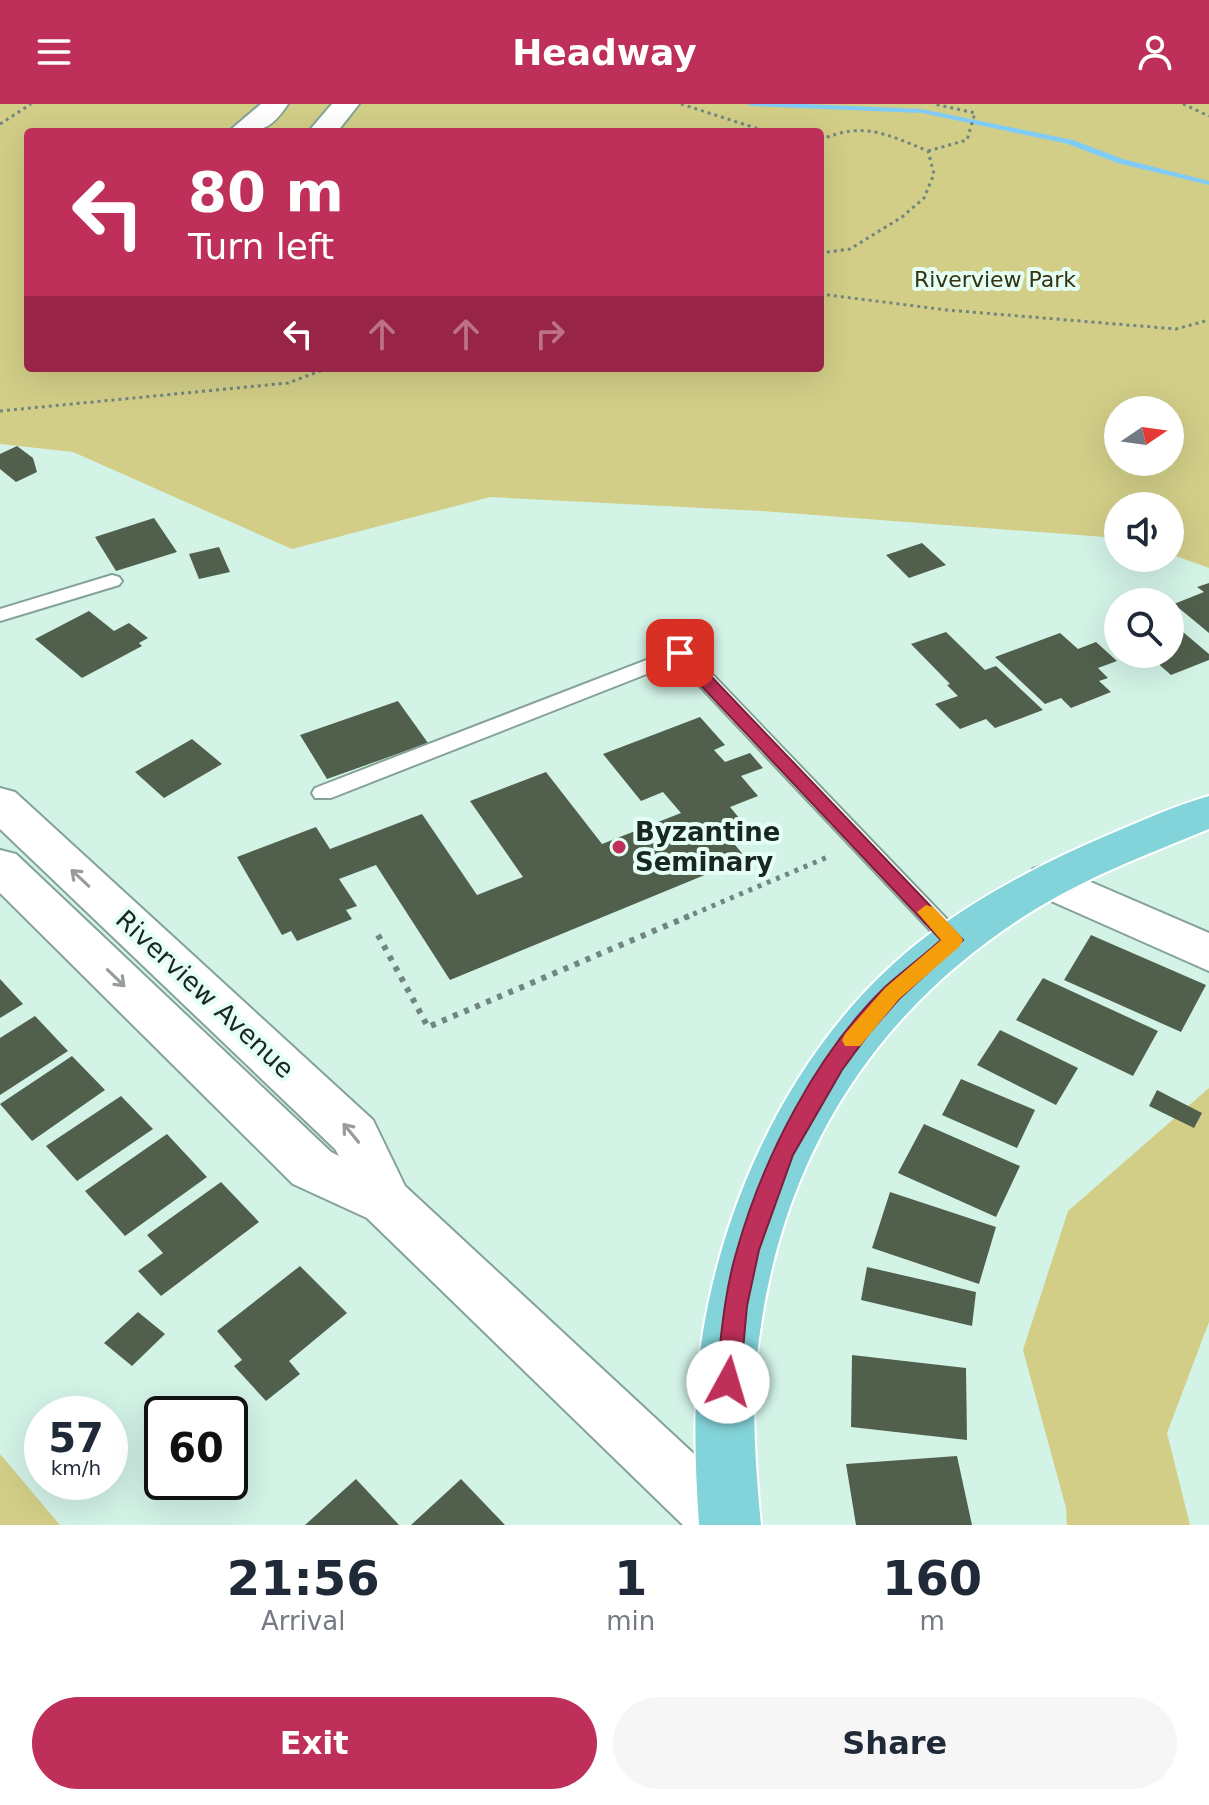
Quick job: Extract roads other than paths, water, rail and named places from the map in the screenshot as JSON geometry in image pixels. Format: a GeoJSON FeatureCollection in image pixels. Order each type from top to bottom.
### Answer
{"type":"FeatureCollection","features":[{"type":"Feature","properties":{"kind":"main road"},"geometry":{"type":"LineString","coordinates":[[728,1525],[725,1408],[736,1306],[748,1250],[783,1152],[835,1064],[892,993],[953,940],[1049,881],[1209,811]]}},
{"type":"Feature","properties":{"kind":"street"},"geometry":{"type":"LineString","coordinates":[[248,128],[275,104]]}},
{"type":"Feature","properties":{"kind":"street"},"geometry":{"type":"LineString","coordinates":[[325,128],[346,104]]}},
{"type":"Feature","properties":{"kind":"street","name":"Riverview Avenue"},"geometry":{"type":"LineString","coordinates":[[0,803],[355,1135],[386,1202]]}},
{"type":"Feature","properties":{"kind":"street","name":"Riverview Avenue"},"geometry":{"type":"LineString","coordinates":[[0,866],[312,1168],[386,1202],[728,1525]]}},
{"type":"Feature","properties":{"kind":"street"},"geometry":{"type":"LineString","coordinates":[[1049,881],[1209,953]]}},
{"type":"Feature","properties":{"kind":"lane"},"geometry":{"type":"LineString","coordinates":[[0,615],[112,581]]}},
{"type":"Feature","properties":{"kind":"lane"},"geometry":{"type":"LineString","coordinates":[[323,793],[680,653],[953,940]]}},
{"type":"Feature","properties":{"kind":"waterway"},"geometry":{"type":"LineString","coordinates":[[751,104],[922,111],[1070,142],[1120,161],[1209,183]]}},
{"type":"Feature","properties":{"kind":"place","name":"Byzantine Seminary"},"geometry":{"type":"Point","coordinates":[619,847]}},
{"type":"Feature","properties":{"kind":"park label","name":"Riverview Park"},"geometry":{"type":"Point","coordinates":[995,279]}}]}
